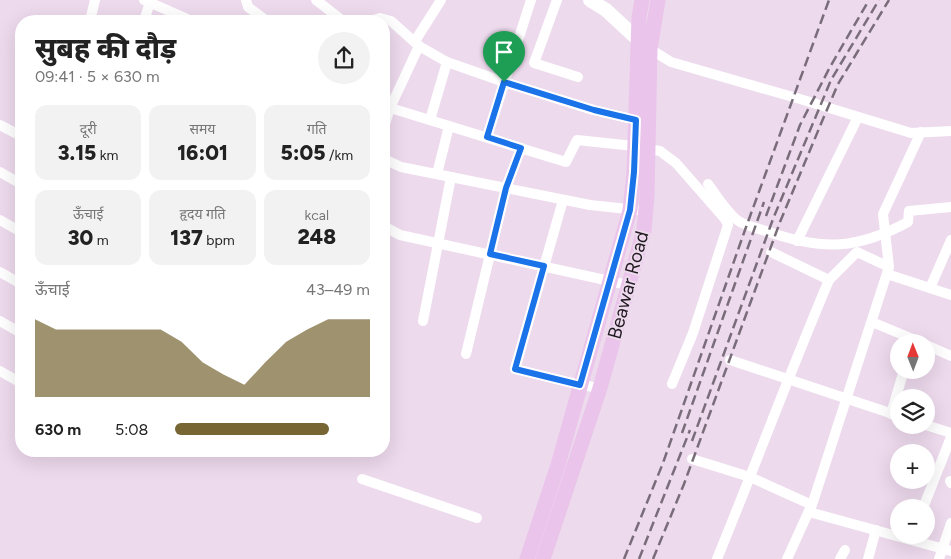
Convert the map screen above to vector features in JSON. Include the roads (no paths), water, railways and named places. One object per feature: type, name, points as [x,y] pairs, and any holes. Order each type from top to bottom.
[{"type":"main road","name":"Beawar Road","points":[[527,559],[558,465],[630,210],[633,182],[641,147],[644,45],[639,17],[642,0]]},
{"type":"main road","name":"Beawar Road","points":[[543,559],[600,388],[644,230],[646,211],[641,147],[636,120],[644,45],[658,0]]},
{"type":"street","points":[[91,15],[95,0]]},
{"type":"street","points":[[246,0],[248,7],[259,15]]},
{"type":"street","points":[[316,0],[335,15]]},
{"type":"street","points":[[390,101],[417,44],[441,0]]},
{"type":"street","points":[[487,137],[531,0]]},
{"type":"street","points":[[557,0],[534,63],[578,77]]},
{"type":"street","points":[[590,0],[606,10],[644,45],[671,62],[911,133],[951,132]]},
{"type":"street","points":[[145,15],[147,1],[163,4],[182,15]]},
{"type":"street","points":[[390,20],[417,44],[447,62],[594,110],[636,120]]},
{"type":"street","points":[[430,120],[447,62]]},
{"type":"street","points":[[390,108],[566,162],[576,140],[660,151],[676,163],[728,224],[693,333],[672,384]]},
{"type":"street","points":[[797,240],[858,117]]},
{"type":"street","points":[[0,125],[15,133]]},
{"type":"street","points":[[437,174],[448,126]]},
{"type":"street","points":[[787,559],[810,508],[888,271],[883,214],[921,132]]},
{"type":"street","points":[[466,354],[506,188],[521,148]]},
{"type":"street","points":[[390,162],[401,167],[590,206],[646,211]]},
{"type":"street","points":[[0,172],[15,181]]},
{"type":"street","points":[[423,321],[451,177]]},
{"type":"street","points":[[708,184],[739,221],[797,240],[823,245],[850,245],[885,234],[908,222],[909,211],[951,206]]},
{"type":"street","points":[[563,200],[515,369],[600,388]]},
{"type":"street","points":[[0,220],[15,229]]},
{"type":"street","points":[[390,230],[400,235],[628,285]]},
{"type":"street","points":[[930,288],[951,240]]},
{"type":"street","points":[[771,252],[829,280]]},
{"type":"street","points":[[716,559],[829,280],[857,252],[888,271],[951,295]]},
{"type":"street","points":[[0,272],[15,281]]},
{"type":"street","points":[[872,322],[901,334]]},
{"type":"street","points":[[1,325],[15,331]]},
{"type":"street","points":[[935,349],[951,356]]},
{"type":"street","points":[[730,360],[890,413]]},
{"type":"street","points":[[0,371],[15,380]]},
{"type":"street","points":[[927,499],[951,438],[935,430]]},
{"type":"street","points":[[692,459],[750,477],[810,508],[890,533]]},
{"type":"street","points":[[362,479],[477,518]]},
{"type":"street","points":[[924,544],[944,553],[951,523]]},
{"type":"street","points":[[868,559],[876,530]]},
{"type":"railway","points":[[624,559],[663,463],[829,0]]},
{"type":"railway","points":[[766,216],[800,125],[830,67],[869,0]]},
{"type":"railway","points":[[692,441],[773,219],[831,80],[879,0]]},
{"type":"railway","points":[[653,559],[684,484],[780,222],[823,119],[838,84],[889,0]]},
{"type":"railway","points":[[682,433],[764,202]]},
{"type":"railway","points":[[639,559],[690,430]]}]
